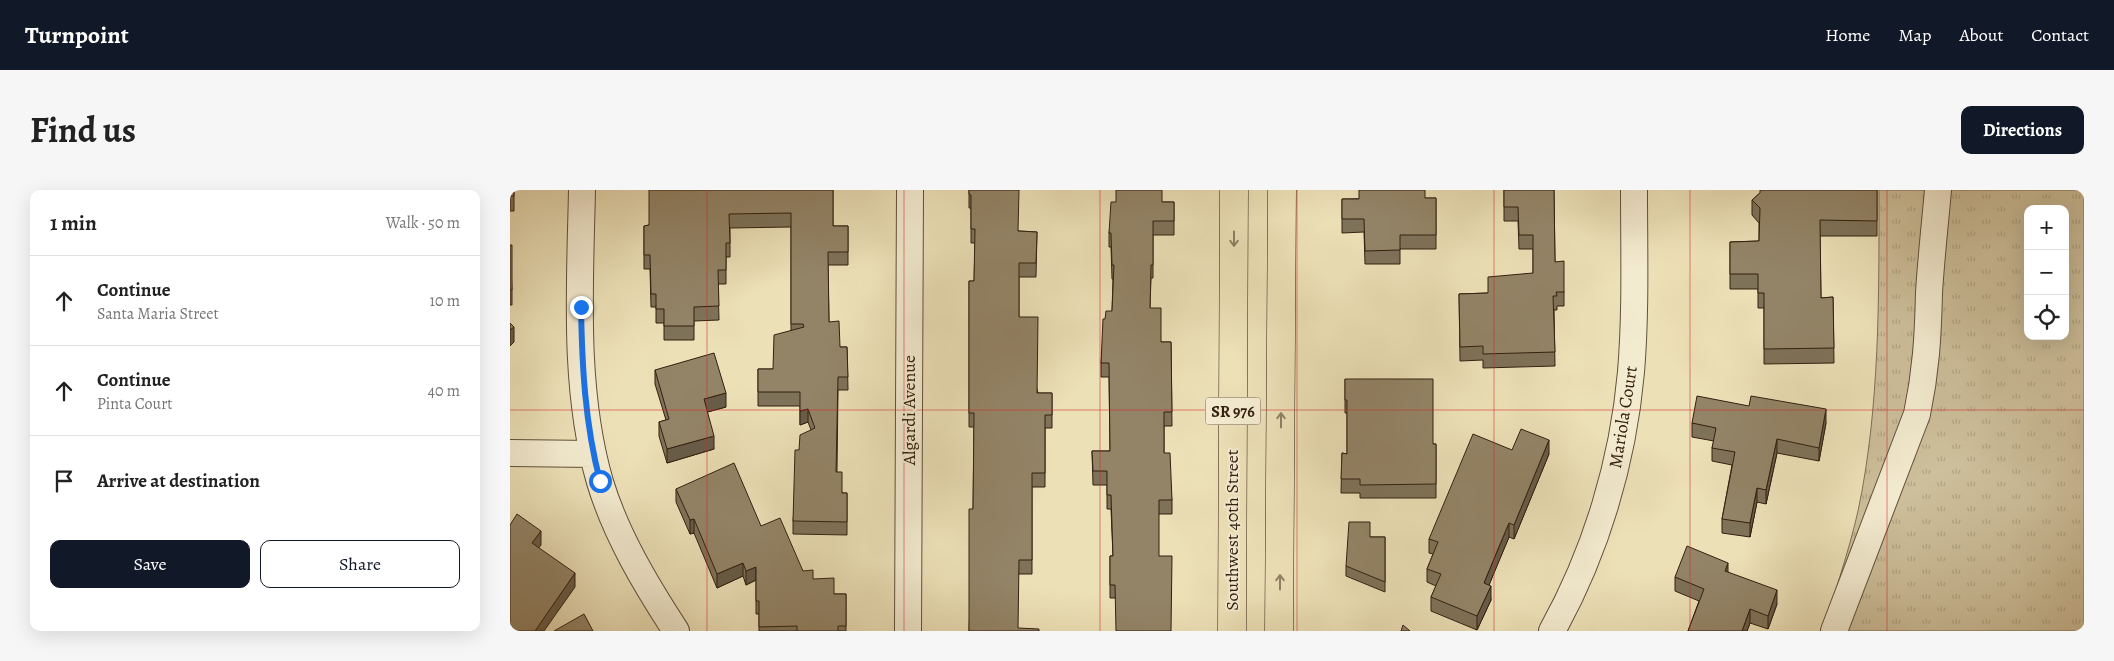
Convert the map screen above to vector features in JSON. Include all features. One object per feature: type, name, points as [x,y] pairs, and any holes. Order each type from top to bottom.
[{"type":"main road","name":"Southwest 40th Street","points":[[1232,631],[1234,190]]},
{"type":"main road","name":"SR 976","points":[[1280,631],[1282,190]]},
{"type":"street","points":[[582,190],[582,357],[593,454],[608,505],[625,543],[676,631]]},
{"type":"street","name":"Algardi Avenue","points":[[908,631],[910,190]]},
{"type":"street","name":"Mariola Court","points":[[1552,631],[1572,591],[1595,535],[1610,488],[1624,430],[1633,340],[1634,190]]},
{"type":"street","points":[[1834,631],[1917,414],[1925,378],[1929,337],[1929,293],[1938,190]]},
{"type":"street","points":[[510,453],[593,454]]},
{"type":"green space","points":[[1879,190],[2084,190],[2084,631],[1823,631],[1858,511],[1865,472],[1871,432],[1878,311]]},
{"type":"building","points":[[510,190],[514,190],[514,196],[510,196]]},
{"type":"building","points":[[649,190],[833,190],[833,226],[848,226],[848,252],[828,252],[829,322],[839,321],[840,347],[847,347],[848,377],[838,377],[836,472],[842,472],[842,493],[847,493],[847,522],[793,521],[795,450],[799,450],[800,435],[815,428],[808,409],[800,411],[800,392],[758,392],[758,369],[773,369],[774,335],[804,327],[803,324],[791,324],[791,213],[729,214],[730,243],[726,243],[726,270],[718,270],[719,306],[694,307],[694,326],[664,326],[664,309],[656,309],[656,294],[651,294],[650,255],[644,255],[644,226],[649,225]]},
{"type":"building","points":[[969,190],[1019,190],[1018,231],[1037,232],[1036,263],[1019,263],[1019,317],[1038,317],[1037,393],[1052,393],[1052,415],[1045,415],[1045,473],[1032,473],[1032,560],[1019,560],[1018,628],[1039,629],[1039,631],[969,631],[969,509],[973,509],[974,413],[969,413],[969,281],[974,281],[975,229],[971,229],[971,195]]},
{"type":"building","points":[[1116,190],[1162,190],[1162,202],[1174,202],[1174,221],[1153,221],[1153,265],[1151,265],[1150,308],[1161,308],[1161,342],[1171,342],[1172,412],[1164,412],[1164,453],[1170,453],[1172,500],[1159,500],[1159,556],[1172,556],[1171,631],[1116,631],[1115,585],[1110,585],[1110,556],[1113,556],[1111,495],[1107,495],[1107,471],[1093,471],[1092,451],[1110,451],[1109,363],[1101,363],[1103,319],[1105,319],[1106,311],[1112,311],[1114,265],[1112,265],[1111,233],[1109,233],[1111,202],[1116,202]]},
{"type":"building","points":[[1359,190],[1425,190],[1425,198],[1436,198],[1436,235],[1400,235],[1400,250],[1365,251],[1364,219],[1342,219],[1342,199],[1359,199]]},
{"type":"building","points":[[1504,190],[1554,190],[1555,262],[1564,261],[1564,292],[1556,292],[1557,296],[1553,296],[1555,352],[1483,354],[1483,346],[1460,347],[1459,294],[1488,293],[1488,277],[1533,273],[1533,235],[1519,235],[1518,207],[1504,207]]},
{"type":"building","points":[[1760,190],[1877,190],[1877,221],[1820,220],[1821,298],[1833,297],[1834,348],[1764,349],[1764,293],[1758,293],[1758,274],[1730,274],[1730,242],[1759,241],[1760,208],[1752,200],[1760,193]]},
{"type":"building","points":[[510,245],[512,245],[512,290],[510,290]]},
{"type":"building","points":[[714,353],[726,393],[704,399],[714,436],[667,449],[659,422],[669,419],[655,370]]},
{"type":"building","points":[[1345,379],[1433,379],[1433,444],[1436,444],[1436,484],[1360,485],[1360,479],[1341,479],[1342,453],[1347,454]]},
{"type":"building","points":[[1697,396],[1749,406],[1751,396],[1826,409],[1819,448],[1777,439],[1766,490],[1757,488],[1750,523],[1722,519],[1735,452],[1712,448],[1716,428],[1692,423]]},
{"type":"building","points":[[1521,429],[1549,440],[1514,525],[1509,523],[1484,583],[1491,586],[1477,616],[1431,597],[1441,574],[1427,569],[1438,542],[1429,539],[1473,434],[1512,450]]},
{"type":"building","points":[[734,463],[761,526],[780,518],[803,571],[813,570],[813,579],[834,578],[834,594],[846,594],[846,626],[838,626],[838,631],[797,631],[797,626],[759,627],[759,601],[756,601],[756,567],[746,571],[743,563],[717,574],[694,519],[690,520],[676,489]]},
{"type":"building","points":[[517,514],[541,531],[532,543],[575,573],[535,631],[510,631],[510,525]]},
{"type":"building","points":[[1349,522],[1370,522],[1370,537],[1385,537],[1385,582],[1346,566]]},
{"type":"building","points":[[1687,546],[1728,563],[1725,571],[1777,590],[1768,616],[1750,609],[1742,631],[1688,631],[1704,589],[1675,577]]},
{"type":"building","points":[[584,614],[593,631],[554,631]]},
{"type":"building","points":[[1403,625],[1410,631],[1401,631]]},
{"type":"route","points":[[581,307],[584,390],[593,454],[600,481]]}]
